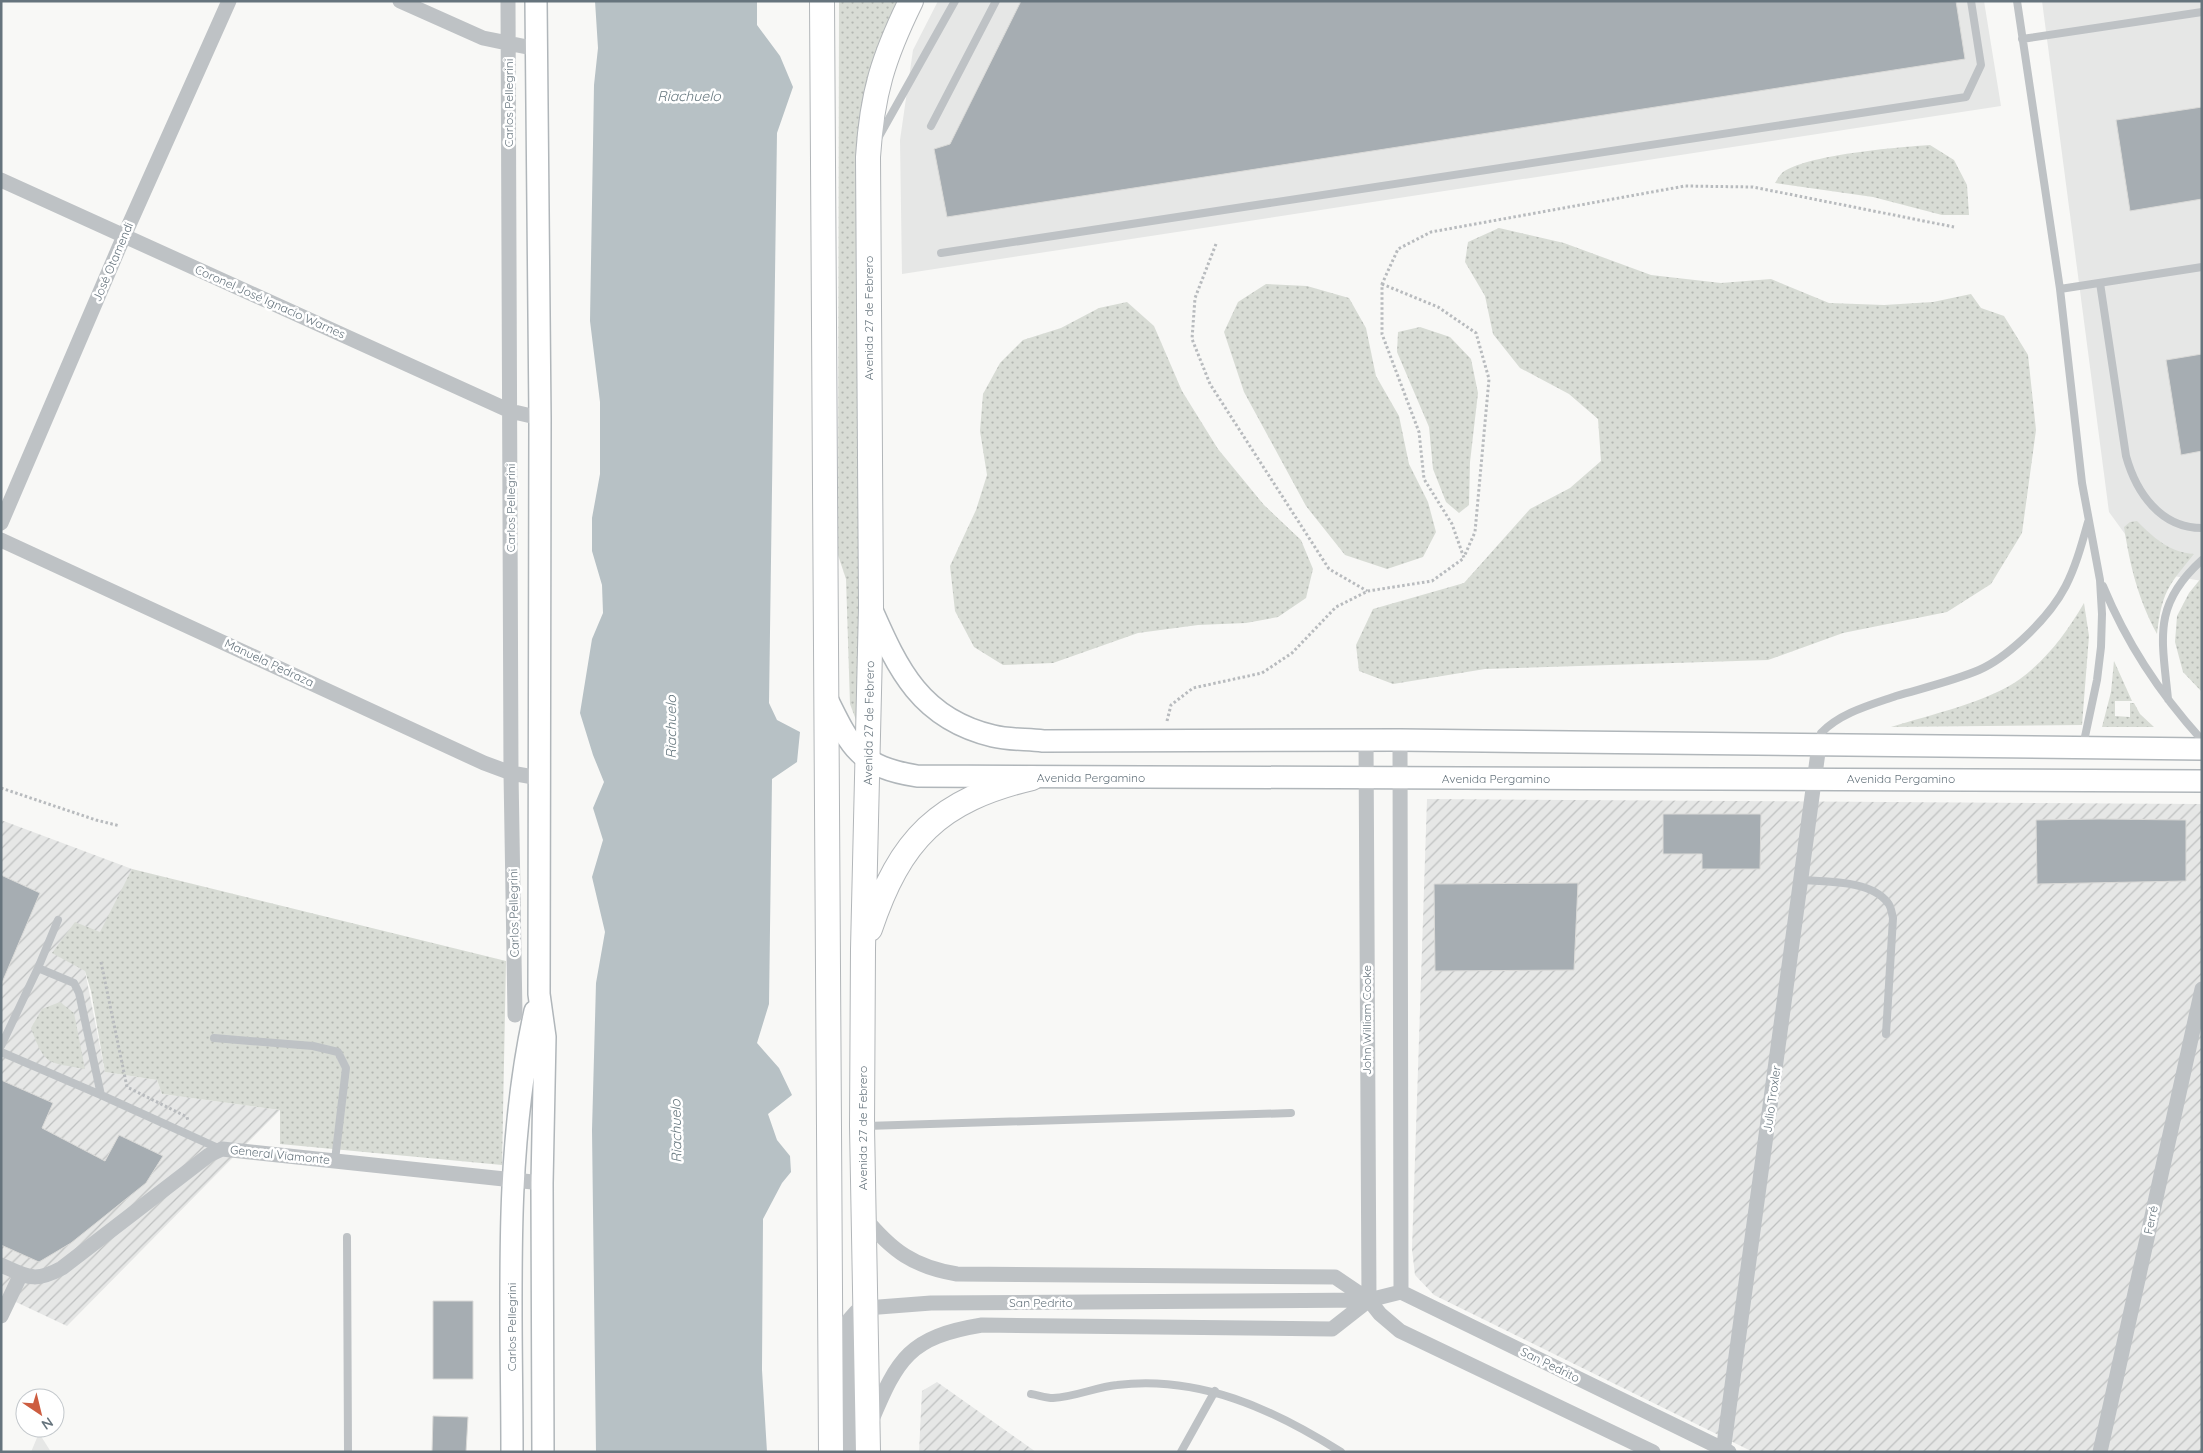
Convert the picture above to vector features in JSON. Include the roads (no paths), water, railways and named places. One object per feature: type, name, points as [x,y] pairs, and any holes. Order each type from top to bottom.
[{"type":"main road","name":"Carlos Pellegrini","points":[[536,1],[540,418],[540,994],[544,1037],[542,1452]]},
{"type":"main road","points":[[822,1],[831,1452]]},
{"type":"main road","name":"Avenida 27 de Febrero","points":[[868,1440],[862,1126],[863,949],[871,607],[868,157],[874,96],[892,38],[911,1]]},
{"type":"main road","points":[[871,607],[892,656],[922,698],[940,713],[966,726],[994,736],[1043,741],[1400,740],[2202,749]]},
{"type":"main road","name":"Avenida Pergamino","points":[[827,699],[854,748],[868,761],[895,773],[918,776],[1032,778],[2202,781]]},
{"type":"main road","points":[[863,949],[888,880],[908,848],[933,822],[963,801],[996,786],[1032,778]]},
{"type":"main road","name":"Carlos Pellegrini","points":[[512,1452],[512,1182],[523,1081],[530,1035],[540,994]]},
{"type":"street","name":"José Otamendi","points":[[1,523],[124,236],[229,1]]},
{"type":"street","points":[[400,1],[483,38],[537,49]]},
{"type":"street","name":"Carlos Pellegrini","points":[[508,1],[511,773],[515,1015]]},
{"type":"street","name":"Coronel José Ignacio Warnes","points":[[1,180],[510,410],[540,418]]},
{"type":"street","name":"Manuela Pedraza","points":[[1,540],[484,763],[511,773],[540,778]]},
{"type":"street","name":"John William Cooke","points":[[1366,740],[1369,1300]]},
{"type":"street","points":[[1400,740],[1401,1292]]},
{"type":"street","name":"Julio Troxler","points":[[1725,1451],[1816,779],[1819,745]]},
{"type":"street","name":"Ferré","points":[[2100,1452],[2202,989]]},
{"type":"street","name":"General Viamonte","points":[[1,1265],[30,1278],[41,1278],[62,1268],[209,1155],[222,1150],[335,1160],[512,1182],[542,1183]]},
{"type":"street","points":[[864,1217],[890,1246],[911,1261],[935,1270],[957,1274],[1335,1277],[1369,1300],[1380,1314],[1400,1331],[1652,1452]]},
{"type":"street","points":[[1,1316],[21,1274]]},
{"type":"street","name":"San Pedrito","points":[[866,1308],[931,1303],[1369,1300],[1401,1292],[1725,1451]]},
{"type":"street","name":"San Pedrito","points":[[868,1440],[896,1368],[910,1351],[932,1338],[956,1329],[982,1325],[1332,1328],[1369,1300]]},
{"type":"street","points":[[849,1452],[849,1320],[856,1312],[866,1308]]},
{"type":"lane","points":[[868,157],[955,1]]},
{"type":"lane","points":[[931,126],[996,1]]},
{"type":"lane","points":[[941,252],[1966,97],[1981,65],[1971,1]]},
{"type":"lane","points":[[2017,1],[2060,289],[2088,520],[2100,580],[2101,647],[2097,680],[2083,748]]},
{"type":"lane","points":[[2022,40],[2202,12]]},
{"type":"lane","points":[[2060,289],[2202,267]]},
{"type":"lane","points":[[2100,283],[2126,456],[2131,474],[2146,499],[2161,515],[2179,525],[2202,528]]},
{"type":"lane","points":[[1819,745],[1821,733],[1838,719],[1876,703],[1980,669],[2008,652],[2041,622],[2067,587],[2075,567],[2088,520]]},
{"type":"lane","points":[[2168,702],[2164,646],[2167,606],[2178,584],[2202,560]]},
{"type":"lane","points":[[2100,580],[2130,643],[2168,702],[2202,740]]},
{"type":"lane","points":[[1802,880],[1852,883],[1871,890],[1889,903],[1893,918],[1886,1034]]},
{"type":"lane","points":[[1,1046],[38,968],[58,920]]},
{"type":"lane","points":[[38,968],[74,983],[79,993],[101,1095]]},
{"type":"lane","points":[[214,1038],[313,1046],[338,1052],[346,1068],[335,1160]]},
{"type":"lane","points":[[1,1052],[222,1150]]},
{"type":"lane","points":[[862,1126],[1291,1113]]},
{"type":"lane","points":[[347,1237],[348,1452]]},
{"type":"lane","points":[[1031,1394],[1053,1398],[1117,1385],[1178,1384],[1216,1391],[1251,1403],[1341,1452]]},
{"type":"lane","points":[[1181,1452],[1216,1391]]},
{"type":"water","name":"Riachuelo","points":[[595,1],[757,1],[757,25],[780,56],[793,87],[777,133],[769,703],[777,720],[800,732],[797,762],[772,779],[769,1004],[757,1043],[779,1068],[792,1095],[768,1114],[777,1140],[790,1156],[791,1172],[782,1183],[763,1219],[762,1370],[767,1452],[596,1452],[592,1130],[596,983],[605,932],[592,877],[603,840],[593,808],[604,782],[593,755],[580,713],[592,639],[603,613],[602,585],[592,551],[592,518],[600,474],[600,402],[590,321],[594,85],[598,48]]}]
